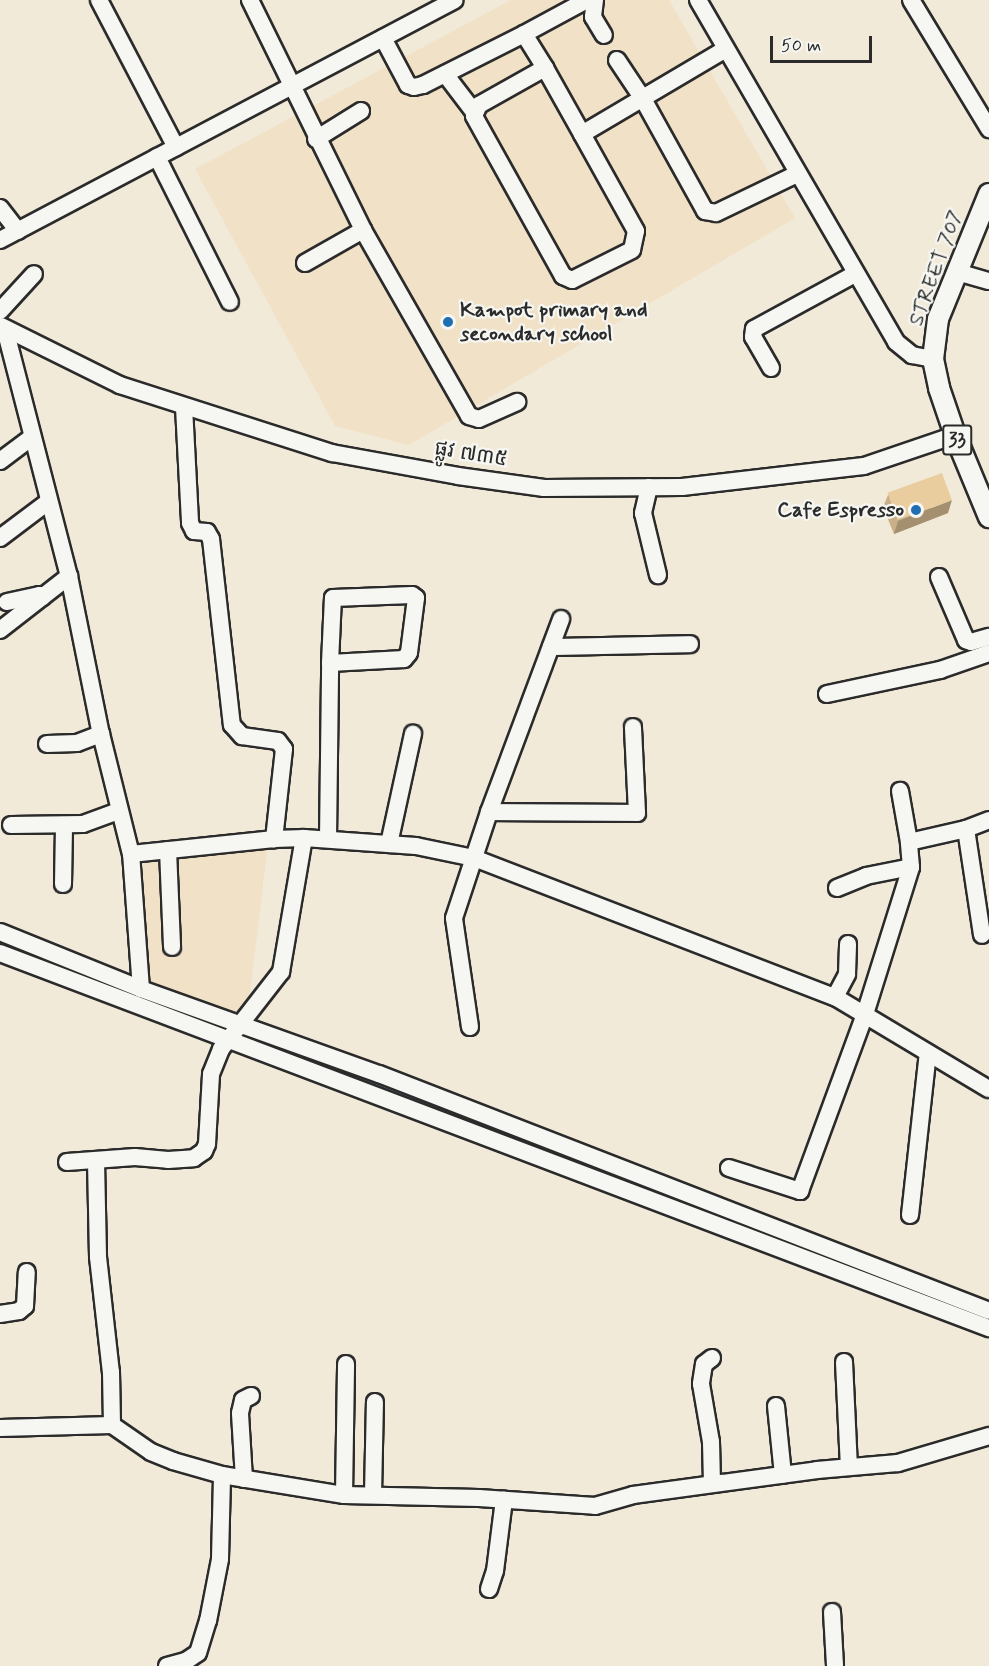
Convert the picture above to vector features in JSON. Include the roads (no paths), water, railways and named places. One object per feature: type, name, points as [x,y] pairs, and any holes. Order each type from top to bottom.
[{"type":"main road","name":"STREET 707","points":[[933,359],[938,320],[989,194]]},
{"type":"main road","name":"33","points":[[933,359],[939,388],[955,435],[989,517]]},
{"type":"street","points":[[99,0],[176,147]]},
{"type":"street","points":[[250,0],[316,139],[363,230],[471,418],[479,420],[517,402]]},
{"type":"street","points":[[0,240],[455,0]]},
{"type":"street","points":[[382,38],[408,85],[414,87],[445,74],[587,0]]},
{"type":"street","points":[[595,0],[593,17],[604,35]]},
{"type":"street","points":[[698,0],[896,342],[912,355],[933,359]]},
{"type":"street","points":[[911,0],[989,129]]},
{"type":"street","points":[[445,74],[474,112],[475,120],[568,280],[576,280],[632,250],[636,237],[633,222],[524,34]]},
{"type":"street","points":[[582,134],[726,49]]},
{"type":"street","points":[[617,60],[643,99],[705,211],[711,214],[797,174]]},
{"type":"street","points":[[474,112],[479,105],[544,68]]},
{"type":"street","points":[[316,139],[361,111]]},
{"type":"street","points":[[157,158],[230,302]]},
{"type":"street","points":[[0,208],[18,231]]},
{"type":"street","points":[[305,263],[363,230]]},
{"type":"street","points":[[957,272],[989,280]]},
{"type":"street","points":[[0,311],[34,274]]},
{"type":"street","points":[[771,368],[753,337],[754,329],[855,274]]},
{"type":"street","points":[[3,328],[6,364],[32,438],[69,576],[118,811],[131,854],[141,989]]},
{"type":"street","name":"ផ្លូវ ៧៣៥","points":[[3,328],[120,385],[332,453],[458,476],[544,488],[682,487],[864,466],[955,435]]},
{"type":"street","points":[[184,407],[190,523],[194,531],[207,532],[211,539],[232,725],[242,736],[278,741],[284,749],[274,839]]},
{"type":"street","points":[[0,461],[32,438]]},
{"type":"street","points":[[649,487],[643,513],[658,575]]},
{"type":"street","points":[[0,538],[48,502]]},
{"type":"street","points":[[0,630],[69,576]]},
{"type":"street","points":[[939,577],[966,640],[971,642],[989,637]]},
{"type":"street","points":[[7,602],[39,595],[42,597]]},
{"type":"street","points":[[328,839],[330,663],[333,598],[412,595],[416,598],[409,653],[404,659],[330,663]]},
{"type":"street","points":[[470,1028],[454,918],[489,812],[561,619]]},
{"type":"street","points":[[551,647],[690,644]]},
{"type":"street","points":[[827,694],[940,670],[989,653]]},
{"type":"street","points":[[489,812],[637,813],[633,727]]},
{"type":"street","points":[[48,744],[77,743],[101,734]]},
{"type":"street","points":[[389,844],[413,734]]},
{"type":"street","points":[[729,1168],[800,1191],[865,1014],[910,867],[909,842],[900,791]]},
{"type":"street","points":[[11,825],[83,824],[118,811]]},
{"type":"street","points":[[909,842],[966,829],[989,820]]},
{"type":"street","points":[[63,884],[64,825]]},
{"type":"street","points":[[966,829],[982,935]]},
{"type":"street","points":[[67,1162],[135,1157],[168,1160],[200,1155],[207,1144],[211,1074],[226,1040],[281,972],[304,838]]},
{"type":"street","points":[[131,854],[304,838],[416,846],[474,858],[835,997],[989,1089]]},
{"type":"street","points":[[168,850],[172,946]]},
{"type":"street","points":[[837,888],[866,876],[910,867]]},
{"type":"street","points":[[0,932],[141,989],[379,1074],[989,1311]]},
{"type":"street","points":[[835,997],[847,974],[849,944]]},
{"type":"street","points":[[0,953],[989,1328]]},
{"type":"street","points":[[910,1215],[928,1053]]},
{"type":"street","points":[[96,1161],[98,1257],[111,1372],[112,1425]]},
{"type":"street","points":[[0,1314],[19,1311],[25,1306],[27,1272]]},
{"type":"street","points":[[712,1358],[704,1364],[701,1384],[711,1442],[712,1484]]},
{"type":"street","points":[[844,1362],[849,1467]]},
{"type":"street","points":[[344,1495],[346,1364]]},
{"type":"street","points":[[244,1479],[240,1413],[243,1400],[251,1396]]},
{"type":"street","points":[[373,1495],[375,1402]]},
{"type":"street","points":[[776,1406],[783,1475]]},
{"type":"street","points":[[0,1428],[112,1425],[151,1452],[172,1461],[222,1475],[344,1495],[504,1500],[595,1506],[633,1495],[920,1458],[989,1436]]},
{"type":"street","points":[[167,1666],[186,1661],[198,1653],[208,1621],[220,1559],[222,1475]]},
{"type":"street","points":[[489,1589],[495,1571],[504,1500]]},
{"type":"street","points":[[832,1612],[835,1666]]},
{"type":"waterway","points":[[238,1033],[756,1229]]},
{"type":"place","name":"Kampot primary and secondary school","points":[[448,322]]},
{"type":"place","name":"Cafe Espresso","points":[[916,510]]}]
